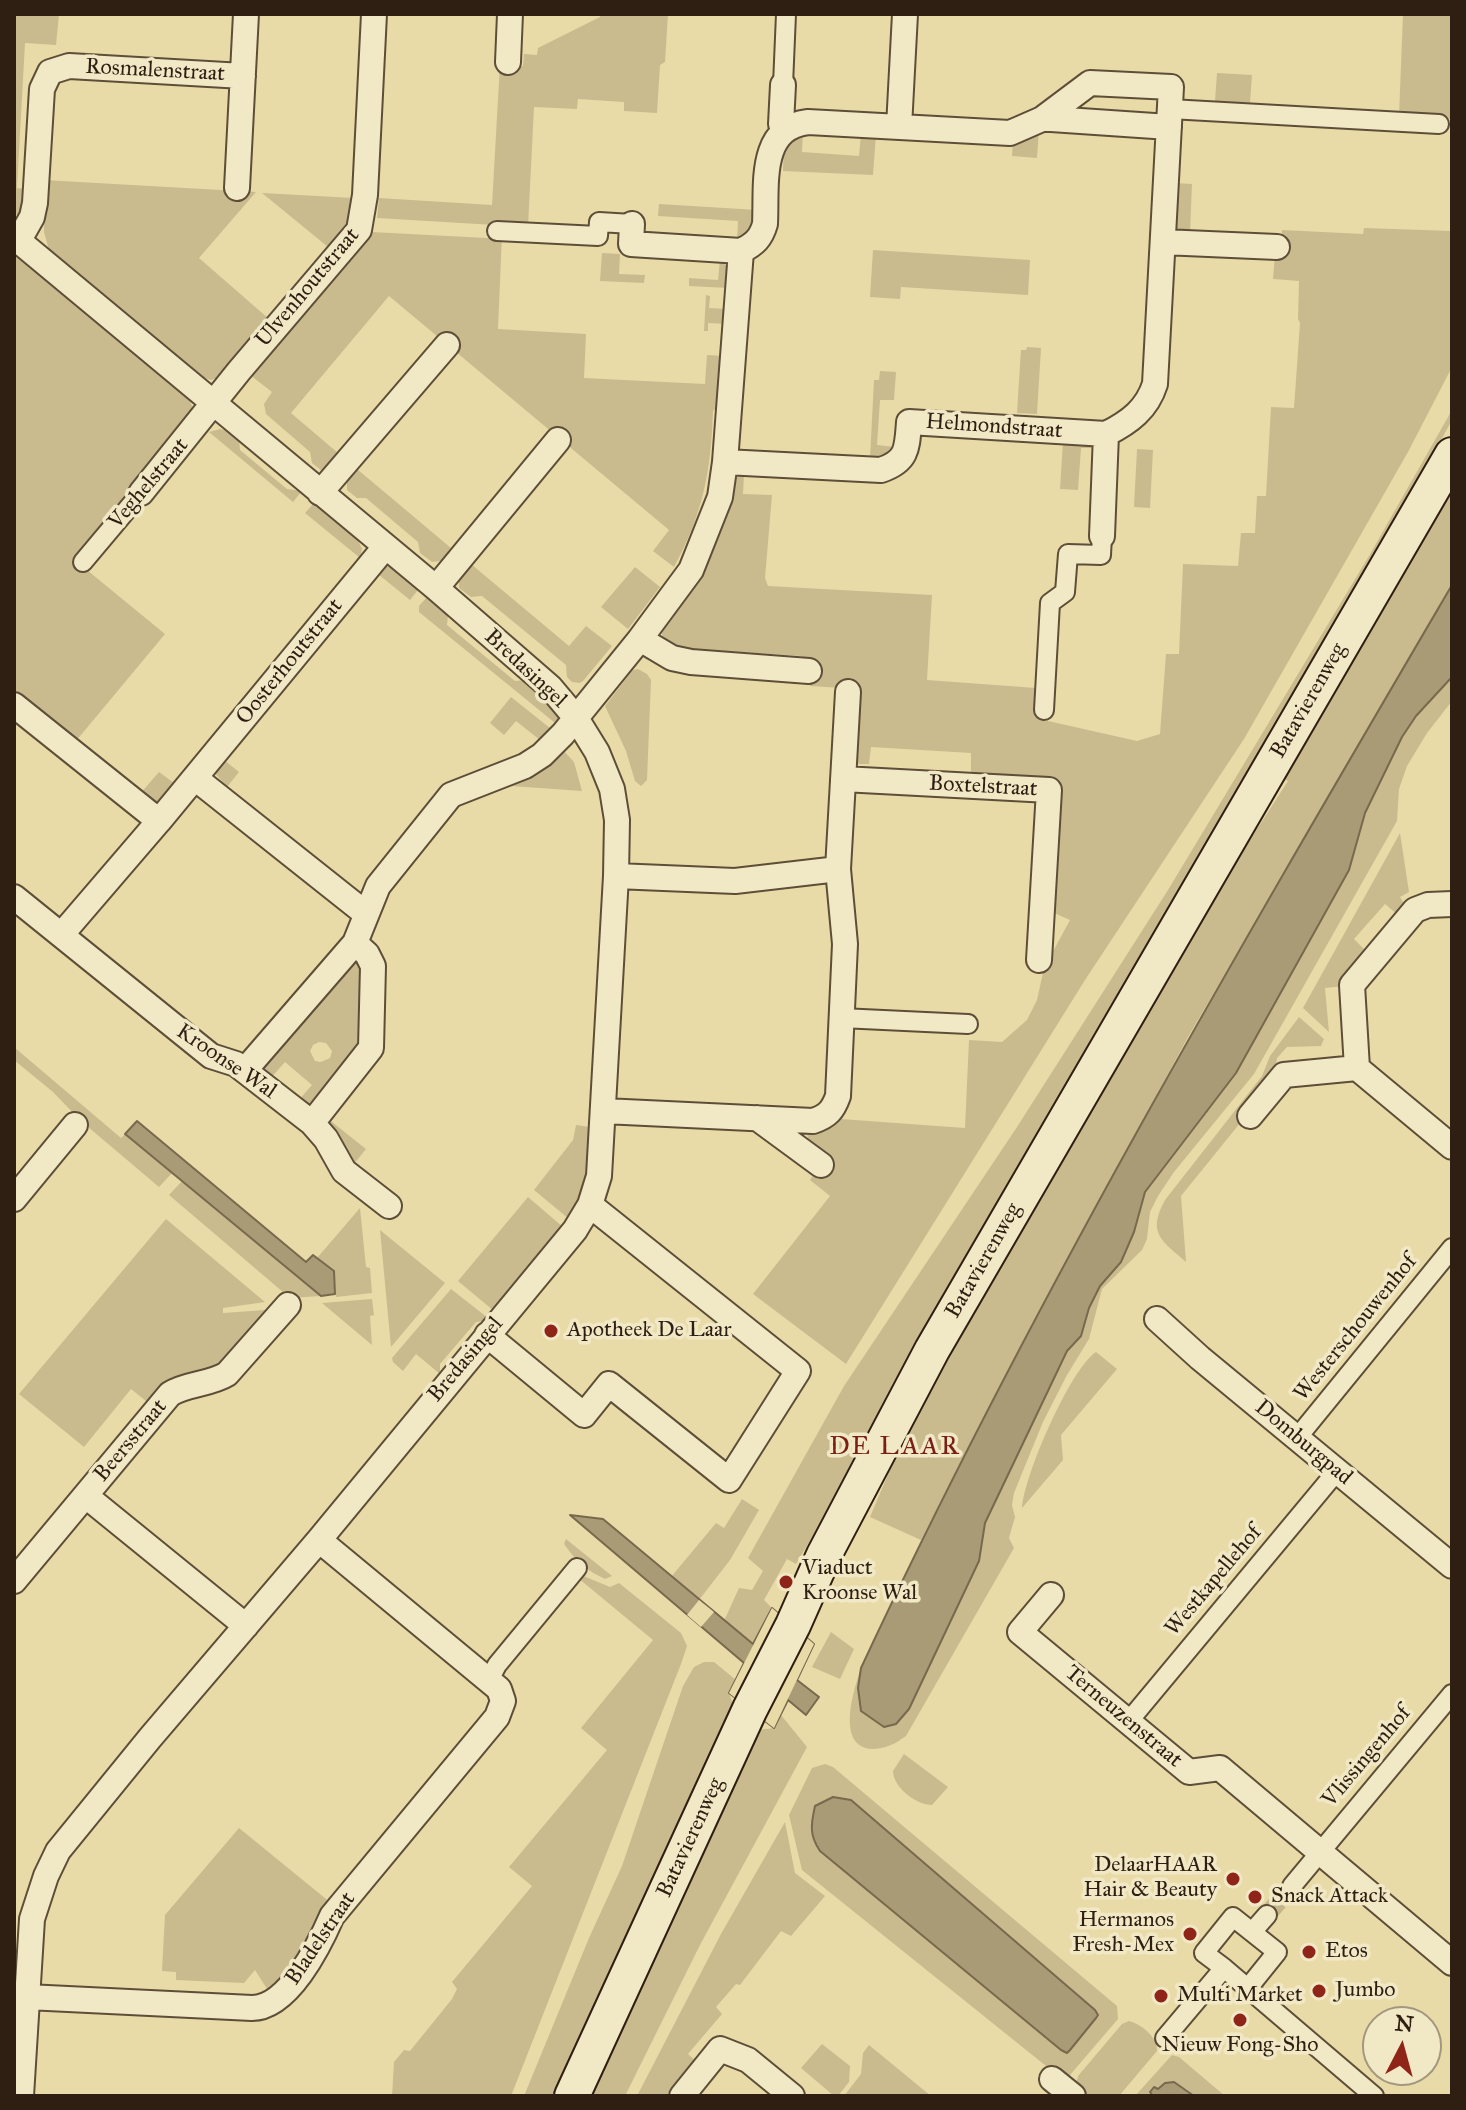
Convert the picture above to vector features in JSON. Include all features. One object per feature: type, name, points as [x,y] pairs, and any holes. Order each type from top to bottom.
[{"type":"main road","name":"Batavierenweg","points":[[572,2096],[824,1555],[932,1350],[1452,455]]},
{"type":"street","name":"Rosmalenstraat","points":[[237,188],[246,14]]},
{"type":"street","name":"Ulvenhoutstraat","points":[[213,405],[327,270],[362,223],[374,14]]},
{"type":"street","points":[[508,62],[510,14]]},
{"type":"street","points":[[784,129],[781,124],[786,14]]},
{"type":"street","points":[[899,127],[905,14]]},
{"type":"street","name":"Rosmalenstraat","points":[[17,238],[34,210],[42,89],[50,72],[69,66],[243,76]]},
{"type":"street","points":[[497,231],[598,236],[599,222],[632,224],[631,244],[741,251],[752,246],[762,235],[769,158],[776,138],[795,123],[1010,133],[1042,119],[1090,83],[1171,87],[1155,384],[1144,407],[1122,426],[1106,434],[1101,555],[1068,554],[1065,592],[1050,603],[1044,710]]},
{"type":"street","points":[[1042,119],[1170,118],[1439,124]]},
{"type":"street","name":"Bredasingel","points":[[17,238],[550,687],[576,718],[597,752],[612,789],[617,820],[604,1111],[599,1176],[590,1205],[575,1230],[58,1851],[32,1919],[19,2095]]},
{"type":"street","points":[[1163,242],[1277,247]]},
{"type":"street","points":[[245,1070],[355,943],[378,886],[451,795],[525,766],[542,755],[640,639],[691,570],[720,497],[741,251]]},
{"type":"street","points":[[320,493],[447,345]]},
{"type":"street","name":"Veghelstraat","points":[[83,562],[213,405]]},
{"type":"street","name":"Helmondstraat","points":[[725,462],[881,470],[894,466],[903,457],[909,422],[1106,434]]},
{"type":"street","points":[[436,588],[558,440]]},
{"type":"street","name":"Oosterhoutstraat","points":[[62,934],[385,547]]},
{"type":"street","points":[[640,639],[672,658],[691,662],[809,671]]},
{"type":"street","points":[[604,1111],[813,1121],[833,1109],[838,1096],[845,944],[838,869],[848,692]]},
{"type":"street","points":[[14,705],[159,821]]},
{"type":"street","points":[[195,778],[365,913]]},
{"type":"street","name":"Boxtelstraat","points":[[843,779],[1049,790],[1039,960]]},
{"type":"street","points":[[616,876],[735,881],[838,869]]},
{"type":"street","name":"Kroonse Wal","points":[[14,897],[211,1056],[236,1064],[312,1123],[326,1139],[344,1171],[389,1206]]},
{"type":"street","points":[[1357,1068],[1352,985],[1415,910],[1428,905],[1452,904]]},
{"type":"street","points":[[312,1123],[371,1048],[373,966],[367,954],[355,943]]},
{"type":"street","points":[[841,1018],[968,1024]]},
{"type":"street","points":[[1250,1116],[1284,1075],[1357,1068],[1452,1147]]},
{"type":"street","points":[[757,1118],[821,1165]]},
{"type":"street","points":[[14,1199],[75,1125]]},
{"type":"street","points":[[487,1335],[584,1415],[609,1384],[729,1480],[798,1371],[590,1205]]},
{"type":"street","name":"Westerschouwenhof","points":[[1297,1438],[1452,1248]]},
{"type":"street","name":"Beersstraat","points":[[14,1581],[170,1394],[182,1387],[218,1380],[227,1374],[288,1305]]},
{"type":"street","name":"Domburgpad","points":[[1157,1319],[1452,1566]]},
{"type":"street","name":"Westkapellehof","points":[[1128,1722],[1337,1471]]},
{"type":"street","name":"Beersstraat","points":[[86,1496],[246,1626]]},
{"type":"street","points":[[319,1540],[489,1680],[497,1665],[577,1568]]},
{"type":"street","name":"Terneuzenstraat","points":[[1051,1595],[1020,1632],[1189,1772],[1220,1768],[1452,1963]]},
{"type":"street","name":"Bladelstraat","points":[[27,1997],[252,2008],[274,2004],[318,1948],[332,1916],[497,1717],[503,1701],[499,1689],[489,1680]]},
{"type":"street","name":"Vlissingenhof","points":[[1292,1886],[1452,1694]]},
{"type":"street","points":[[1252,1932],[1267,1915]]},
{"type":"street","points":[[1248,1988],[1277,1952],[1233,1917],[1204,1953],[1374,2096]]},
{"type":"street","points":[[1165,2038],[1224,1968]]},
{"type":"street","points":[[682,2096],[720,2049],[748,2060],[792,2096]]},
{"type":"street","points":[[1052,2079],[1073,2096]]},
{"type":"shaded area","points":[[14,14],[59,14],[56,45],[25,43],[17,188],[25,189],[22,210],[14,217]]},
{"type":"shaded area","points":[[600,14],[668,14],[657,113],[624,111],[624,102],[578,99],[577,109],[534,107],[528,227],[377,218],[379,198],[492,205],[500,64],[523,66],[524,54],[537,55],[538,48],[600,17]]},
{"type":"shaded area","points":[[1403,14],[1452,14],[1452,119],[1399,116]]},
{"type":"shaded area","points":[[1217,73],[1252,75],[1250,103],[1215,101]]},
{"type":"shaded area","points":[[1039,129],[1037,158],[1012,156],[1013,142]]},
{"type":"shaded area","points":[[803,130],[802,152],[859,156],[861,134],[876,135],[873,175],[783,171],[784,142]]},
{"type":"shaded area","points":[[44,180],[256,192],[199,258],[269,319],[219,377],[211,380],[196,375],[49,250],[44,232]]},
{"type":"shaded area","points":[[1175,183],[1192,184],[1190,234],[1174,230]]},
{"type":"shaded area","points":[[262,193],[354,198],[351,218],[328,247]]},
{"type":"shaded area","points":[[659,204],[757,210],[754,232],[737,241],[738,221],[658,216]]},
{"type":"shaded area","points":[[1364,228],[1452,231],[1452,367],[1408,452],[1244,739],[1085,980],[846,1364],[753,1294],[830,1196],[810,1180],[829,1154],[807,1134],[824,1130],[841,1119],[965,1128],[969,1040],[1002,1042],[1027,1020],[1037,1000],[1044,968],[1070,920],[1045,909],[1054,786],[980,782],[971,772],[971,753],[871,747],[869,764],[859,764],[855,760],[858,689],[810,686],[811,669],[801,668],[802,656],[677,648],[665,643],[661,631],[735,478],[744,475],[743,494],[772,495],[765,578],[768,586],[932,595],[927,680],[1050,689],[1048,721],[1137,741],[1160,734],[1166,654],[1179,654],[1183,564],[1238,566],[1241,533],[1255,533],[1257,496],[1266,496],[1271,407],[1294,408],[1300,323],[1299,281],[1273,279],[1275,254],[1281,253],[1282,230],[1363,234]]},
{"type":"shaded area","points":[[371,232],[487,238],[502,234],[498,329],[586,334],[584,378],[705,384],[707,355],[725,356],[722,403],[713,411],[704,492],[692,529],[674,567],[653,551],[669,530],[389,296],[291,413],[338,453],[322,471],[312,463],[310,452],[266,414],[264,404],[272,392],[250,375]]},
{"type":"shaded area","points":[[14,250],[188,395],[193,409],[192,417],[76,561],[165,634],[76,741],[14,691]]},
{"type":"shaded area","points":[[873,250],[1030,260],[1028,295],[901,287],[900,299],[870,297]]},
{"type":"shaded area","points":[[602,253],[620,254],[619,274],[645,275],[644,283],[600,281]]},
{"type":"shaded area","points":[[720,260],[729,268],[728,288],[689,286],[689,278],[718,280]]},
{"type":"shaded area","points":[[706,295],[710,296],[709,308],[727,309],[727,324],[708,323],[708,331],[704,331]]},
{"type":"shaded area","points":[[1041,348],[1037,414],[1017,413],[1021,350]]},
{"type":"shaded area","points":[[880,371],[896,372],[894,400],[880,400],[877,445],[895,447],[885,458],[870,458],[874,380],[879,380]]},
{"type":"shaded area","points":[[1452,410],[1452,420],[1379,554],[1093,1035],[887,1412],[796,1564],[787,1559],[764,1600],[772,1608],[754,1644],[724,1621],[739,1588],[752,1590],[763,1571],[748,1558],[844,1386],[1017,1127],[1168,890],[1369,556]]},
{"type":"shaded area","points":[[220,429],[231,432],[239,439],[240,450],[287,489],[302,491],[293,502],[209,432]]},
{"type":"shaded area","points":[[1063,441],[1091,443],[1091,448],[1081,448],[1078,490],[1060,489]]},
{"type":"shaded area","points":[[1137,449],[1153,450],[1150,508],[1134,507]]},
{"type":"shaded area","points":[[357,469],[451,548],[441,561],[432,562],[420,553],[418,542],[366,498],[357,498],[347,490],[347,481]]},
{"type":"shaded area","points":[[1452,490],[1452,585],[1188,1037],[1019,1349],[921,1540],[870,1517],[906,1432],[1136,1017],[1288,781],[1277,775],[1407,554]]},
{"type":"shaded area","points":[[314,503],[357,538],[362,549],[360,558],[305,513]]},
{"type":"shaded area","points":[[471,564],[569,646],[586,626],[612,646],[583,681],[572,682],[567,677],[566,665],[482,596],[471,597],[459,588],[459,580]]},
{"type":"shaded area","points":[[383,565],[392,568],[418,590],[410,600],[373,570]]},
{"type":"shaded area","points":[[635,567],[660,587],[628,629],[601,607]]},
{"type":"shaded area","points":[[1452,585],[1452,677],[1416,716],[1402,737],[1365,813],[1349,870],[1236,1073],[1145,1192],[1134,1232],[1121,1262],[1100,1286],[1089,1308],[1081,1336],[1067,1351],[985,1523],[979,1561],[909,1709],[896,1724],[884,1727],[861,1711],[858,1688],[861,1668],[928,1529],[998,1391],[1144,1120]]},
{"type":"shaded area","points":[[427,597],[448,614],[447,625],[515,681],[527,680],[542,693],[555,708],[558,720],[555,723],[419,612],[419,606]]},
{"type":"shaded area","points":[[638,669],[651,680],[647,780],[641,786],[635,781],[626,751],[605,706],[633,670]]},
{"type":"shaded area","points":[[1452,677],[1452,701],[1407,766],[1399,789],[1397,821],[1254,1074],[1158,1196],[1150,1212],[1147,1239],[1142,1250],[1102,1289],[1089,1339],[1043,1422],[1014,1493],[1012,1505],[1015,1517],[1009,1538],[1014,1548],[906,1736],[881,1748],[861,1746],[850,1728],[850,1716],[861,1668],[858,1688],[884,1727],[896,1724],[909,1709],[979,1561],[984,1523],[1067,1351],[1081,1336],[1089,1308],[1100,1286],[1121,1262],[1134,1232],[1145,1192],[1204,1115],[1349,870],[1365,813],[1402,737],[1416,716]]},
{"type":"shaded area","points":[[511,697],[550,728],[540,740],[516,721],[504,735],[490,723]]},
{"type":"shaded area","points":[[562,749],[574,762],[582,791],[511,786]]},
{"type":"shaded area","points":[[219,756],[239,772],[227,787],[215,773]]},
{"type":"shaded area","points":[[159,772],[178,786],[162,803],[151,803],[139,795]]},
{"type":"shaded area","points":[[1400,833],[1409,892],[1400,897],[1406,907],[1398,915],[1385,904],[1354,939],[1366,951],[1345,986],[1325,988],[1329,1032],[1303,1008]]},
{"type":"shaded area","points":[[355,959],[363,966],[363,1044],[314,1105],[309,1107],[297,1102],[312,1085],[285,1062],[270,1079],[264,1073],[264,1063]],"holes":[[[326,1043],[332,1051],[330,1058],[315,1061],[310,1051],[313,1045]]]},
{"type":"shaded area","points":[[1299,1017],[1324,1039],[1321,1046],[1287,1047],[1277,1058],[1275,1075],[1262,1096],[1181,1196],[1186,1262],[1159,1235],[1157,1221],[1165,1200],[1262,1076],[1270,1056]]},
{"type":"shaded area","points":[[14,1047],[121,1138],[125,1134],[172,1173],[159,1187],[14,1060]]},
{"type":"shaded area","points":[[326,1120],[366,1149],[353,1165]]},
{"type":"shaded area","points":[[137,1121],[306,1262],[313,1255],[334,1271],[335,1294],[321,1296],[125,1134]]},
{"type":"shaded area","points":[[576,1125],[590,1127],[589,1152],[583,1185],[569,1219],[534,1190],[573,1140]]},
{"type":"shaded area","points":[[182,1181],[321,1296],[290,1298],[169,1195]]},
{"type":"shaded area","points":[[528,1197],[563,1227],[494,1311],[458,1281]]},
{"type":"shaded area","points":[[360,1208],[372,1293],[336,1297],[334,1271],[317,1258]]},
{"type":"shaded area","points":[[166,1219],[265,1302],[223,1308],[223,1313],[265,1310],[268,1313],[219,1364],[151,1405],[131,1389],[84,1447],[19,1394]]},
{"type":"shaded area","points":[[380,1230],[445,1283],[391,1347]]},
{"type":"shaded area","points":[[451,1289],[488,1318],[476,1322],[440,1364],[440,1374],[416,1354],[403,1371],[392,1358]]},
{"type":"shaded area","points":[[372,1299],[372,1345],[322,1303]]},
{"type":"shaded area","points":[[1096,1352],[1117,1369],[1061,1435],[1063,1460],[1022,1508],[1039,1449],[1050,1424],[1074,1379]]},
{"type":"shaded area","points":[[742,1499],[759,1510],[730,1560],[699,1600],[671,1577],[716,1523],[724,1528]]},
{"type":"shaded area","points":[[570,1515],[603,1519],[753,1644],[772,1608],[814,1644],[797,1680],[819,1697],[806,1715],[788,1700],[774,1728],[729,1693],[744,1663]]},
{"type":"shaded area","points":[[566,1539],[612,1576],[605,1579],[582,1564],[564,1544]]},
{"type":"shaded area","points":[[581,1575],[610,1587],[619,1583],[681,1633],[687,1646],[681,1664],[511,2096],[392,2096],[394,2062],[404,2050],[410,2051],[452,1999],[457,1989],[452,1982],[532,1886],[509,1867],[607,1750],[581,1728],[653,1640],[578,1578]]},
{"type":"shaded area","points":[[831,1632],[854,1649],[840,1679],[812,1667]]},
{"type":"shaded area","points":[[704,1662],[714,1662],[736,1680],[729,1693],[735,1710],[554,2096],[524,2096],[622,1866],[683,1686],[694,1667]]},
{"type":"shaded area","points":[[781,1715],[807,1747],[700,1945],[625,2096],[586,2096],[758,1730],[774,1728]]},
{"type":"shaded area","points":[[904,1754],[948,1787],[932,1805],[913,1798],[897,1783],[893,1771]]},
{"type":"shaded area","points":[[825,1764],[833,1767],[1117,2006],[1118,2019],[1070,2075],[1056,2074],[802,1870],[789,1815],[812,1768]],"holes":[[[851,1800],[1098,2015],[1066,2053],[820,1851]]]},
{"type":"shaded area","points":[[833,1797],[851,1800],[1095,2010],[1098,2015],[1067,2053],[820,1851],[812,1829],[815,1806]]},
{"type":"shaded area","points":[[785,1822],[795,1873],[825,1896],[791,1936],[781,1931],[740,1985],[736,1984],[716,2007],[722,2014],[688,2054],[698,2063],[671,2096],[641,2096],[638,2094],[721,1934]]},
{"type":"shaded area","points":[[239,1828],[331,1903],[313,1941],[269,1992],[255,1970],[244,1983],[176,1980],[176,1972],[162,1971],[165,1915]]},
{"type":"shaded area","points":[[1129,2021],[1148,2032],[1155,2041],[1157,2051],[1119,2096],[1086,2096],[1076,2086],[1078,2076],[1122,2024]]},
{"type":"shaded area","points":[[822,2044],[850,2066],[849,2082],[838,2096],[834,2096],[801,2068]]},
{"type":"shaded area","points":[[869,2045],[931,2096],[844,2096],[861,2074],[863,2053]]},
{"type":"shaded area","points":[[1172,2055],[1179,2057],[1225,2096],[1194,2096],[1186,2089],[1165,2084],[1153,2096],[1135,2096]]},
{"type":"shaded area","points":[[1174,2082],[1194,2096],[1153,2096],[1150,2092],[1154,2087],[1158,2089],[1165,2083]]},
{"type":"pier","points":[[699,1600],[714,1612],[701,1627],[687,1615]]},
{"type":"pier","points":[[772,1608],[814,1644],[774,1728],[729,1693]]},
{"type":"tunnel","points":[[1267,1915],[1292,1886]]},
{"type":"place","name":"Apotheek De Laar","points":[[551,1331]]},
{"type":"place","name":"Viaduct Kroonse Wal","points":[[786,1582]]},
{"type":"place","name":"DelaarHAAR Hair & Beauty","points":[[1233,1879]]},
{"type":"place","name":"Snack Attack","points":[[1255,1897]]},
{"type":"place","name":"Hermanos Fresh-Mex","points":[[1190,1934]]},
{"type":"place","name":"Etos","points":[[1309,1952]]},
{"type":"place","name":"Jumbo","points":[[1319,1991]]},
{"type":"place","name":"Multi Market","points":[[1161,1996]]},
{"type":"place","name":"Nieuw Fong-Sho","points":[[1240,2020]]},
{"type":"district","name":"DE LAAR","points":[[895,1448]]}]
